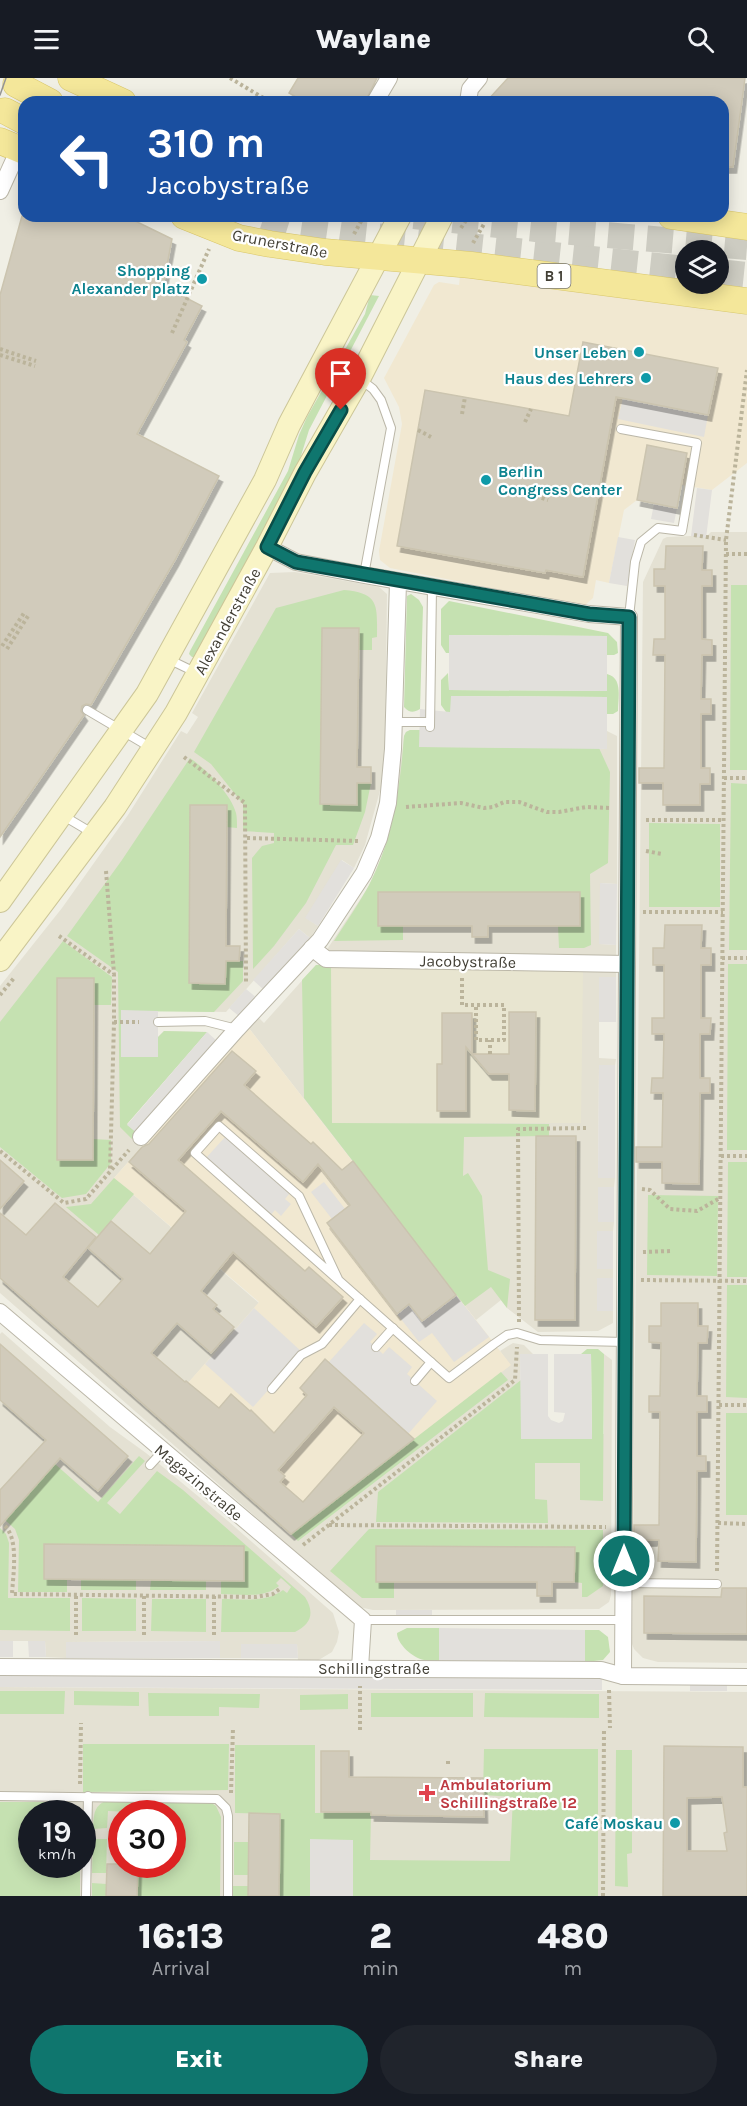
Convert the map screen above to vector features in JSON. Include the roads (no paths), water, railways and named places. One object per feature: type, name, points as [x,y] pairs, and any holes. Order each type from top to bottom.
[{"type":"main road","points":[[71,78],[110,96]]},
{"type":"main road","points":[[16,84],[39,96]]},
{"type":"main road","name":"Grunerstraße","points":[[199,222],[239,238],[325,252],[379,257]]},
{"type":"main road","name":"Alexanderstraße","points":[[0,901],[141,704],[168,658],[266,480],[289,424],[397,222]]},
{"type":"main road","name":"Alexanderstraße","points":[[0,960],[95,834],[153,750],[198,674],[305,472],[359,379],[439,222]]},
{"type":"main road","points":[[717,222],[747,226]]},
{"type":"main road","name":"B 1","points":[[379,257],[471,265],[747,301]]},
{"type":"street","points":[[378,96],[389,78]]},
{"type":"street","points":[[469,96],[470,88],[478,78]]},
{"type":"street","points":[[0,191],[14,147]]},
{"type":"street","points":[[267,547],[296,562],[398,582],[589,614],[629,617],[623,1676]]},
{"type":"street","points":[[141,1137],[320,940],[364,873],[377,841],[388,803],[394,722],[398,582]]},
{"type":"street","name":"Jacobystraße","points":[[312,948],[326,959],[627,964]]},
{"type":"street","name":"Magazinstraße","points":[[3,1320],[363,1620]]},
{"type":"street","points":[[360,1668],[363,1620]]},
{"type":"street","name":"Schillingstraße","points":[[0,1667],[601,1670],[623,1676],[747,1677]]},
{"type":"lane","points":[[359,379],[373,389],[381,400],[391,428],[364,575]]},
{"type":"lane","points":[[621,429],[697,443],[682,531],[658,528],[641,542],[635,562],[629,617]]},
{"type":"lane","points":[[394,722],[430,724],[432,588]]},
{"type":"lane","points":[[168,658],[198,674]]},
{"type":"lane","points":[[87,710],[153,750]]},
{"type":"lane","points":[[62,815],[95,834]]},
{"type":"lane","points":[[158,1022],[205,1021],[237,1029]]},
{"type":"lane","points":[[338,1279],[299,1196],[219,1126],[195,1153],[449,1378],[507,1335],[517,1333],[540,1340],[625,1342]]},
{"type":"lane","points":[[272,1389],[301,1355],[322,1344],[360,1299]]},
{"type":"lane","points":[[376,1347],[393,1328]]},
{"type":"lane","points":[[415,1381],[431,1362]]},
{"type":"lane","points":[[150,1465],[163,1451]]},
{"type":"lane","points":[[624,1583],[717,1584]]},
{"type":"lane","points":[[363,1620],[624,1620]]},
{"type":"lane","points":[[0,1796],[209,1797],[216,1799],[226,1808],[228,1815],[228,1896]]},
{"type":"lane","points":[[84,1796],[86,1896]]},
{"type":"tunnel","points":[[283,222],[365,235],[675,268]]},
{"type":"tunnel","points":[[470,222],[747,247]]},
{"type":"tunnel","points":[[729,273],[747,275]]},
{"type":"tram line","points":[[0,95],[6,78]]},
{"type":"place","name":"Shopping Alexander platz","points":[[202,279]]},
{"type":"place","name":"Unser Leben","points":[[639,352]]},
{"type":"place","name":"Haus des Lehrers","points":[[646,378]]},
{"type":"place","name":"Berlin Congress Center","points":[[486,480]]},
{"type":"place","name":"Ambulatorium Schillingstraße 12","points":[[427,1793]]},
{"type":"place","name":"Café Moskau","points":[[675,1823]]}]
